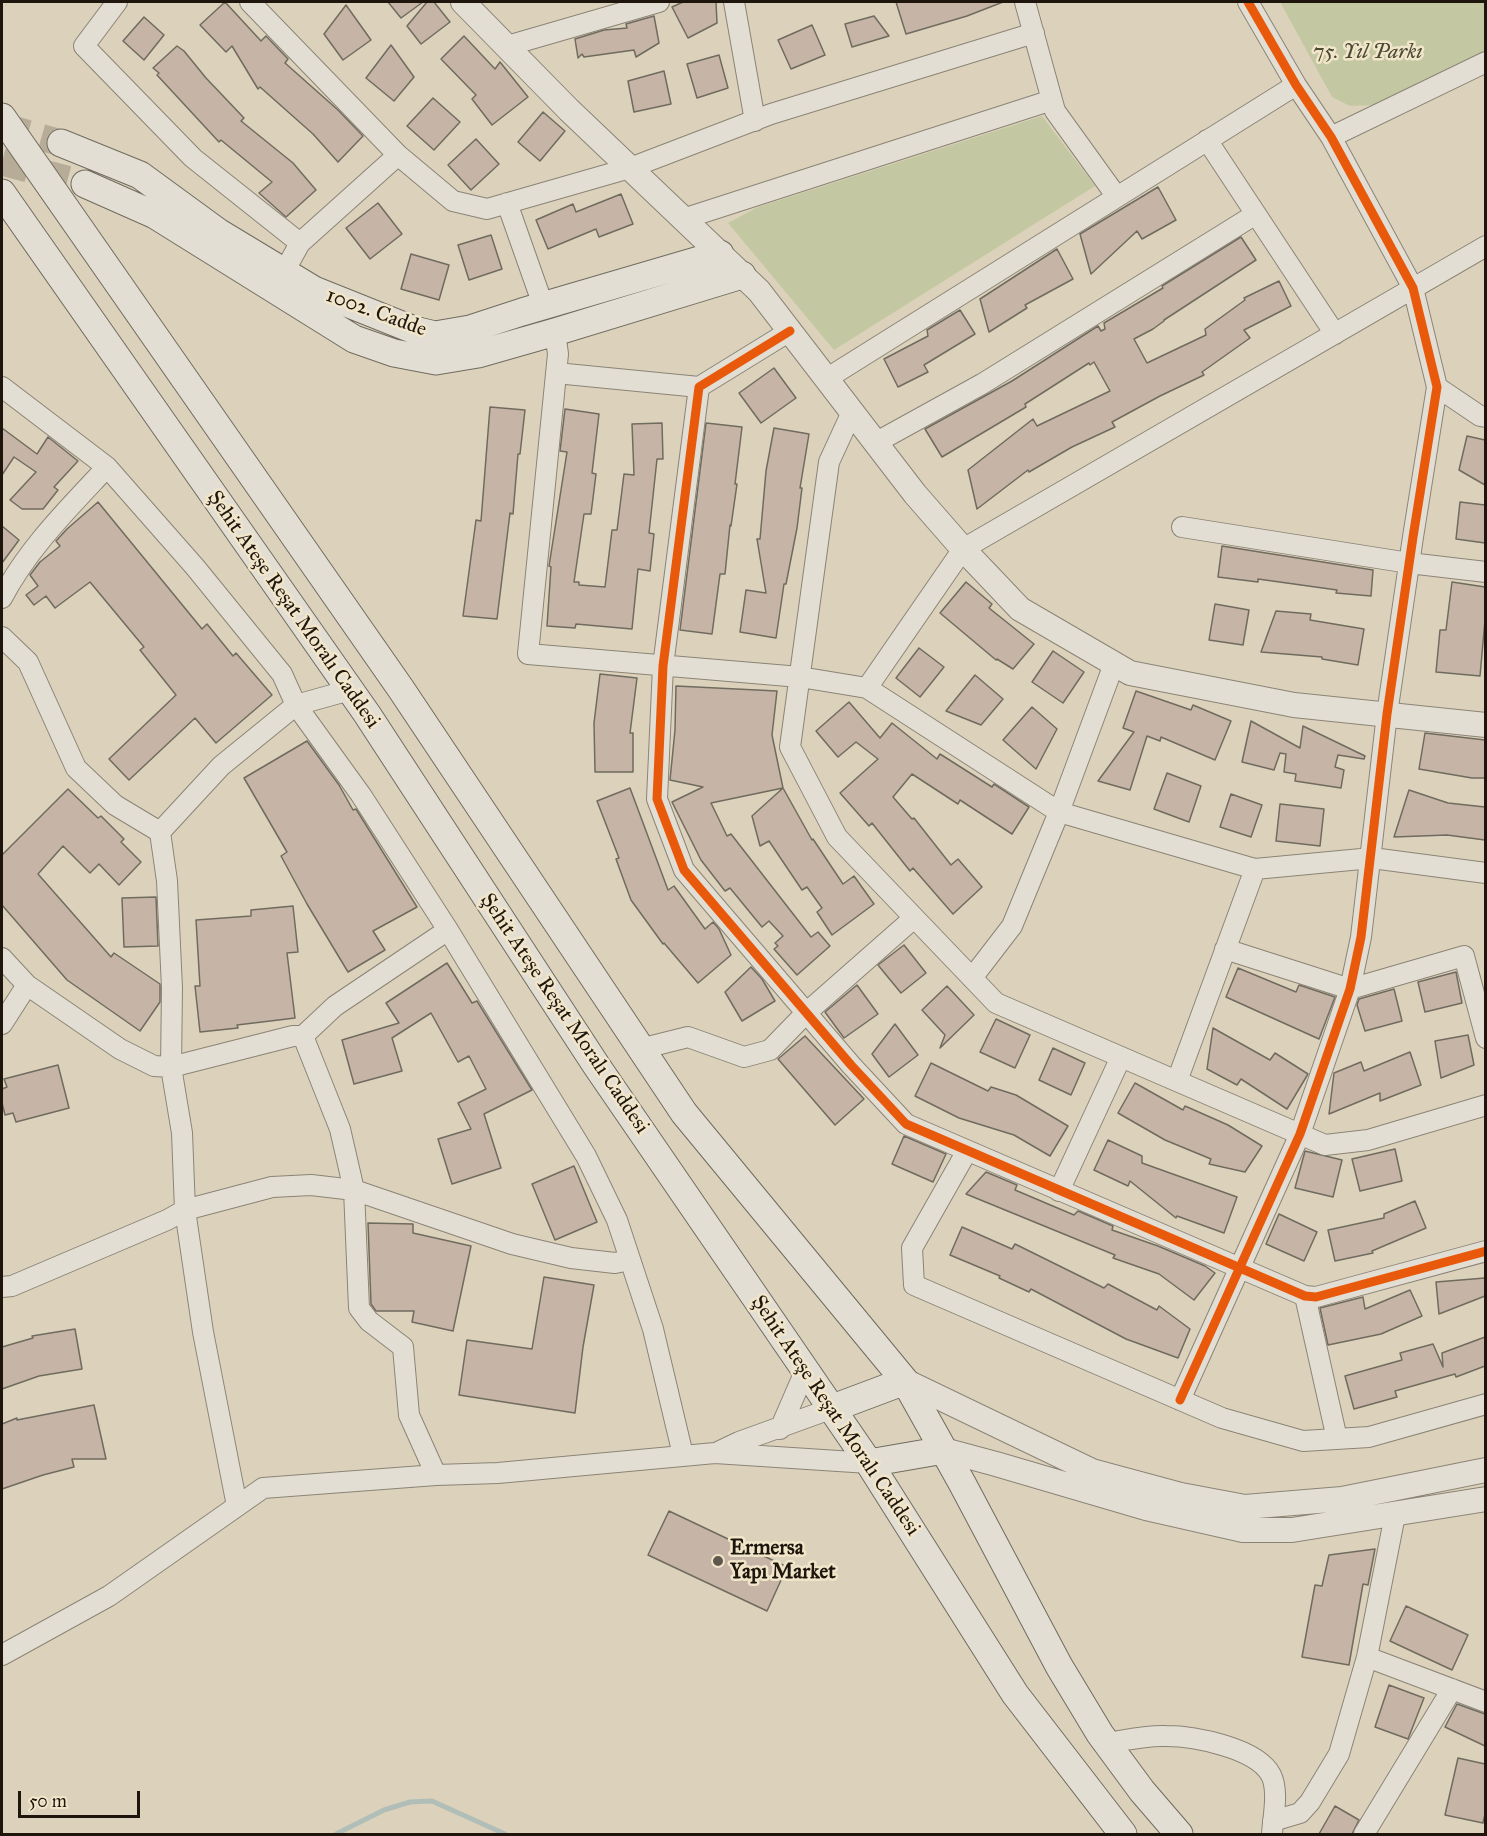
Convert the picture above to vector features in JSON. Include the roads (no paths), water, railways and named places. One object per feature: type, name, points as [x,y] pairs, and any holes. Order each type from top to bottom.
[{"type":"main road","points":[[2,117],[401,689],[684,1113],[905,1381],[1059,1666],[1107,1743],[1142,1791],[1179,1834]]},
{"type":"main road","name":"1002. Cadde","points":[[61,143],[140,175],[218,232],[354,339],[394,353],[436,361],[478,354],[555,333],[742,275]]},
{"type":"main road","name":"1002. Cadde","points":[[85,184],[155,215],[278,280],[314,290],[414,330],[435,335],[470,329],[543,305],[720,254]]},
{"type":"main road","name":"Şehit Ateşe Reşat Moralı Caddesi","points":[[2,193],[350,690],[596,1065],[833,1408],[1015,1694],[1124,1834]]},
{"type":"main road","points":[[543,305],[555,333]]},
{"type":"main road","points":[[833,1408],[905,1381]]},
{"type":"main road","points":[[869,1463],[944,1450]]},
{"type":"street","points":[[117,2],[84,46],[194,158],[300,243]]},
{"type":"street","points":[[250,2],[398,155],[453,201],[487,209],[630,168],[755,121],[1034,33]]},
{"type":"street","points":[[463,2],[630,168],[759,291],[915,494],[1020,609],[1130,673],[1294,705],[1485,725]]},
{"type":"street","points":[[507,46],[659,2]]},
{"type":"street","points":[[734,2],[755,121]]},
{"type":"street","points":[[1025,2],[1055,111],[1117,197]]},
{"type":"street","points":[[1180,1400],[1300,1134],[1350,989],[1361,937],[1387,714],[1437,387],[1413,288],[1331,137],[1296,85],[1248,2]]},
{"type":"street","points":[[1331,137],[1485,62]]},
{"type":"street","points":[[826,379],[1296,85]]},
{"type":"street","points":[[683,219],[1052,100]]},
{"type":"street","points":[[1208,140],[1335,334]]},
{"type":"street","points":[[278,280],[300,243],[398,155]]},
{"type":"street","points":[[507,203],[543,305]]},
{"type":"street","points":[[875,443],[982,384],[1256,214]]},
{"type":"street","points":[[867,688],[963,549],[1485,246]]},
{"type":"street","points":[[556,374],[699,387],[790,331]]},
{"type":"street","points":[[555,333],[558,354],[528,654],[800,677],[867,688],[1059,812],[1255,869],[1372,858],[1485,873]]},
{"type":"street","points":[[2,387],[107,467],[195,567],[282,674],[296,705],[361,795],[448,930],[586,1156],[617,1221],[653,1329],[683,1455]]},
{"type":"street","points":[[699,387],[663,666],[657,799],[684,870],[851,1065],[906,1124],[1305,1296],[1316,1297],[1485,1251]]},
{"type":"street","points":[[1437,387],[1480,416],[1485,417]]},
{"type":"street","points":[[852,412],[829,462],[790,747],[837,837],[996,1003],[1324,1145],[1368,1140],[1485,1105]]},
{"type":"street","points":[[2,598],[13,576],[52,526],[107,467]]},
{"type":"street","points":[[1182,527],[1409,563],[1485,572]]},
{"type":"street","points":[[2,637],[28,662],[76,768],[115,805],[160,832]]},
{"type":"street","points":[[972,978],[1012,926],[1059,812],[1114,664]]},
{"type":"street","points":[[160,832],[221,766],[296,705],[350,690]]},
{"type":"street","points":[[160,832],[168,893],[172,988],[171,1067],[182,1133],[185,1210],[203,1332],[237,1506]]},
{"type":"street","points":[[1177,1081],[1255,869]]},
{"type":"street","points":[[640,1049],[688,1037],[744,1057],[770,1050],[806,1013],[914,918]]},
{"type":"street","points":[[2,958],[27,985],[120,1049],[153,1066],[171,1067],[293,1036],[303,1036],[335,1006],[448,930]]},
{"type":"street","points":[[1225,949],[1350,989],[1464,956],[1485,1038]]},
{"type":"street","points":[[2,1024],[27,985]]},
{"type":"street","points":[[303,1036],[340,1129],[354,1190],[358,1308],[369,1321],[404,1347],[409,1415],[436,1475]]},
{"type":"street","points":[[1059,1191],[1121,1057]]},
{"type":"street","points":[[967,1150],[912,1248],[914,1285],[1222,1418],[1303,1441],[1369,1437],[1485,1404]]},
{"type":"street","points":[[2,1287],[23,1282],[167,1220],[185,1210],[272,1187],[311,1185],[354,1190],[512,1244],[571,1258],[615,1263],[630,1260]]},
{"type":"street","points":[[1305,1296],[1336,1439]]},
{"type":"street","points":[[780,1429],[806,1369]]},
{"type":"street","points":[[905,1381],[1092,1471],[1181,1495],[1245,1507],[1342,1499],[1485,1470]]},
{"type":"street","points":[[715,1453],[833,1408]]},
{"type":"street","points":[[944,1450],[1146,1508],[1243,1530],[1292,1530],[1485,1499]]},
{"type":"street","points":[[2,1655],[109,1596],[263,1488],[436,1475],[498,1473],[715,1453],[869,1463]]},
{"type":"street","points":[[1107,1743],[1166,1736],[1222,1744],[1240,1750],[1259,1762],[1272,1777],[1273,1828],[1300,1813],[1315,1795],[1339,1754],[1367,1657],[1395,1515]]},
{"type":"street","points":[[1367,1657],[1485,1702]]},
{"type":"street","points":[[1364,1834],[1452,1689]]},
{"type":"waterway","points":[[336,1834],[384,1810],[410,1802],[432,1801],[505,1834]]},
{"type":"tunnel","points":[[2,126],[61,143]]},
{"type":"tunnel","points":[[2,162],[85,184]]},
{"type":"place","name":"Ermersa Yapı Market","points":[[718,1561]]},
{"type":"park label","name":"75. Yıl Parkı","points":[[1368,53]]}]
